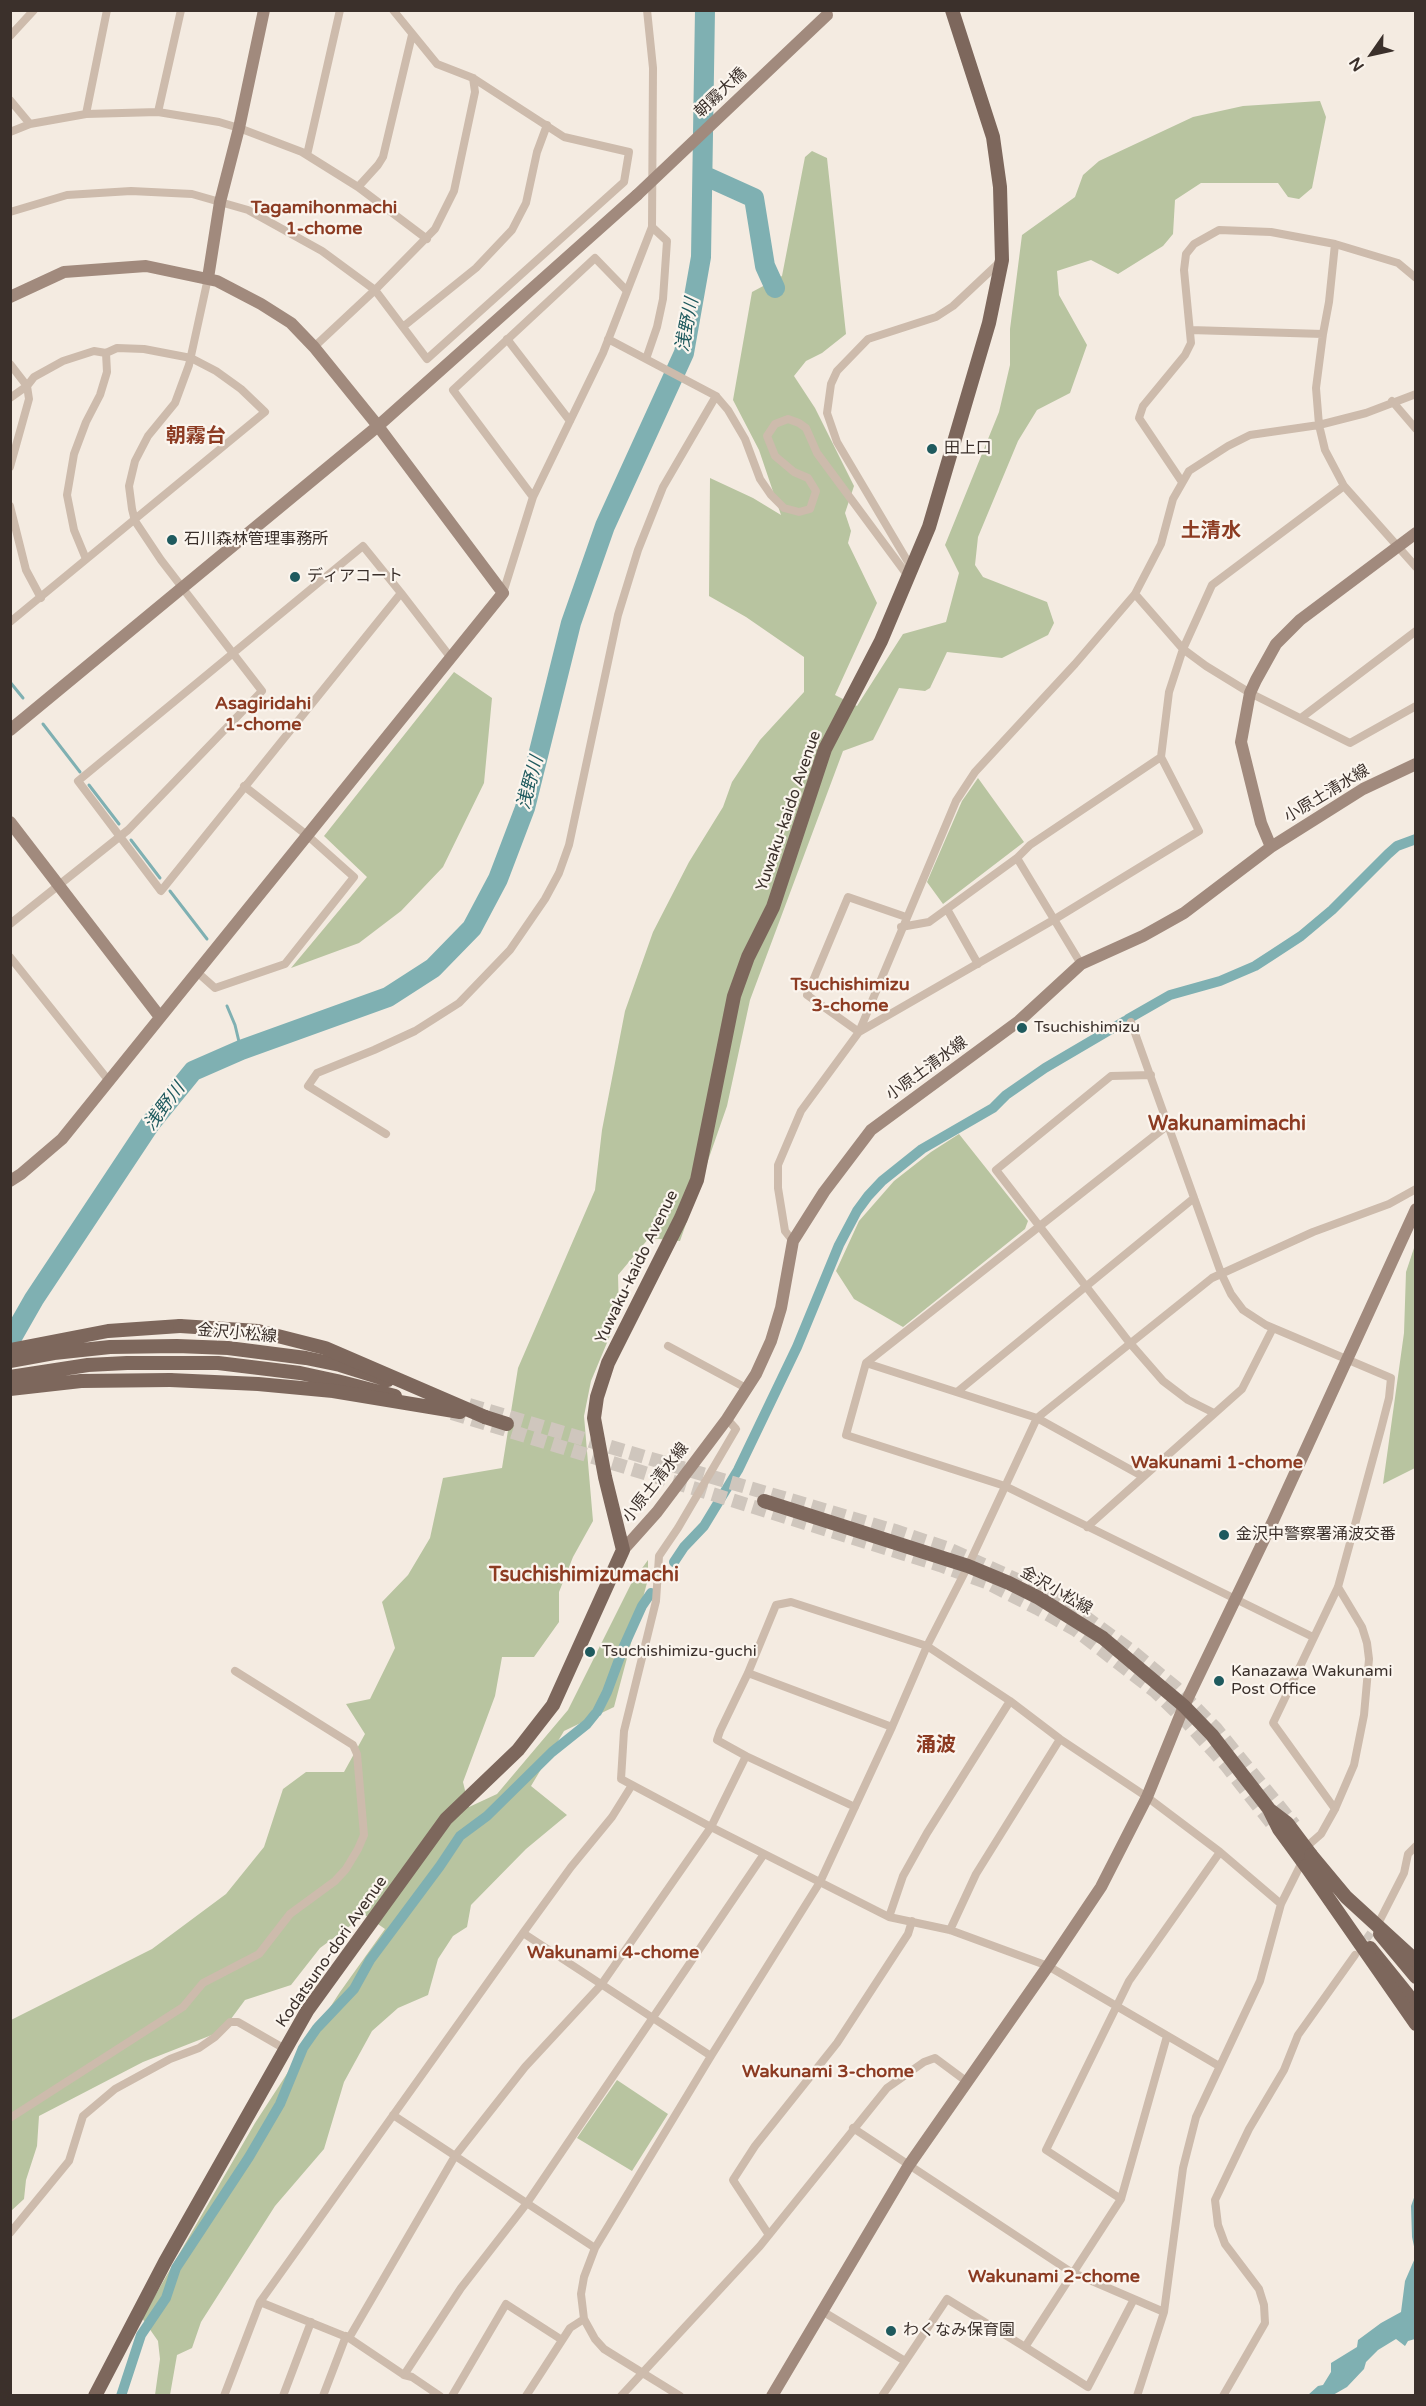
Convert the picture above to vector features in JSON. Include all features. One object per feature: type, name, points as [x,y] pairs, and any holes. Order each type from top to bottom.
[{"type":"main road","name":"Yuwaku-kaido Avenue","points":[[623,1550],[604,1477],[594,1418],[597,1397],[608,1364],[681,1218],[697,1180],[734,996],[748,957],[773,907],[825,749],[881,641],[929,527],[989,323],[1002,260],[1000,187],[993,137],[952,10]]},
{"type":"main road","points":[[10,1350],[108,1331],[180,1326],[258,1331],[344,1354],[485,1417],[507,1424]]},
{"type":"main road","name":"金沢小松線","points":[[10,1361],[54,1353],[138,1346],[228,1348],[273,1352],[340,1365],[454,1407],[337,1381],[259,1367],[218,1363],[127,1363],[10,1377]]},
{"type":"main road","points":[[10,1389],[81,1381],[170,1380],[258,1384],[343,1392],[485,1417]]},
{"type":"main road","name":"金沢小松線","points":[[764,1500],[968,1566],[1009,1582],[1070,1617],[1119,1651],[1184,1706],[1212,1735],[1269,1809],[1287,1823],[1306,1858]]},
{"type":"main road","name":"Kodatsuno-dori Avenue","points":[[95,2396],[165,2262],[285,2049],[325,1985],[378,1916],[446,1819],[518,1750],[553,1705],[623,1550]]},
{"type":"main road","points":[[1306,1858],[1416,1961]]},
{"type":"main road","points":[[1306,1858],[1416,2024]]},
{"type":"main road","points":[[1353,1900],[1416,1977]]},
{"type":"main road","points":[[1340,1910],[1416,2005]]},
{"type":"street","points":[[10,36],[34,10]]},
{"type":"street","points":[[86,114],[107,10]]},
{"type":"street","points":[[158,112],[181,10]]},
{"type":"street","points":[[10,924],[120,836],[262,691],[183,589],[135,521],[129,486],[135,461],[148,436],[176,403],[191,358],[208,278],[220,202],[239,128],[264,10]]},
{"type":"street","points":[[307,154],[340,10]]},
{"type":"street","points":[[10,212],[67,195],[130,191],[192,194],[248,210],[322,251],[375,290],[427,359],[624,182],[629,152],[564,137],[473,78],[437,64],[393,10]]},
{"type":"street","points":[[10,1181],[62,1139],[503,592],[533,497],[608,339],[652,227],[653,68],[647,10]]},
{"type":"street","name":"朝霧大橋","points":[[10,730],[378,426],[637,195],[829,13]]},
{"type":"street","points":[[358,187],[378,165],[382,157],[412,36]]},
{"type":"street","points":[[314,347],[435,229],[454,191],[475,92],[473,78]]},
{"type":"street","points":[[10,100],[30,124]]},
{"type":"street","points":[[10,132],[30,124],[86,114],[158,112],[239,128],[307,154],[358,187],[427,239]]},
{"type":"street","points":[[404,326],[476,268],[512,230],[526,203],[537,152],[547,125]]},
{"type":"street","points":[[648,360],[663,299],[667,241],[652,227]]},
{"type":"street","points":[[1182,482],[1139,418],[1143,406],[1185,355],[1191,343],[1184,270],[1186,254],[1194,244],[1219,230],[1249,229],[1335,244],[1398,263],[1416,278]]},
{"type":"street","points":[[1335,244],[1316,388],[1319,425],[1325,450],[1344,486],[1416,567]]},
{"type":"street","points":[[533,497],[453,390],[595,258],[627,291]]},
{"type":"street","points":[[910,571],[837,442],[827,412],[831,384],[837,371],[868,339],[936,317],[953,306],[1002,260]]},
{"type":"street","points":[[10,297],[64,272],[146,266],[208,278],[261,304],[291,323],[314,347],[378,426],[503,592]]},
{"type":"street","points":[[1190,330],[1323,334]]},
{"type":"street","points":[[507,339],[570,421]]},
{"type":"street","points":[[608,339],[716,396],[728,410],[745,439],[760,479],[771,495],[784,508],[799,512],[810,509],[816,491],[808,478],[794,472],[775,456],[767,436],[775,424],[788,419],[806,428],[818,453],[910,571]]},
{"type":"street","points":[[10,398],[27,386],[34,377],[63,361],[94,351],[106,353],[117,348],[144,349],[191,358],[216,371],[242,389],[265,412],[10,622]]},
{"type":"street","points":[[86,559],[74,530],[67,495],[74,454],[100,395],[107,372],[106,353]]},
{"type":"street","points":[[10,364],[27,386],[29,399],[10,467]]},
{"type":"street","points":[[793,1241],[785,1231],[778,1188],[778,1165],[801,1112],[859,1032],[901,927],[956,801],[975,772],[1075,664],[1135,594],[1161,544],[1173,499],[1189,471],[1250,435],[1319,425],[1366,413],[1392,401],[1416,394]]},
{"type":"street","points":[[386,1134],[308,1086],[317,1073],[415,1031],[459,1003],[510,950],[534,918],[559,873],[569,845],[618,615],[638,550],[663,487],[716,396]]},
{"type":"street","points":[[1392,401],[1416,429]]},
{"type":"street","points":[[859,1032],[1055,919],[1199,831],[1161,757],[1169,692],[1183,649],[1212,585],[1344,486]]},
{"type":"street","points":[[10,506],[26,570],[41,598]]},
{"type":"street","points":[[1271,847],[1261,823],[1242,742],[1250,693],[1276,644],[1292,628],[1416,533]]},
{"type":"street","points":[[10,553],[19,546]]},
{"type":"street","points":[[401,593],[161,891],[78,781],[363,546],[401,593],[451,658]]},
{"type":"street","points":[[1135,594],[1183,649],[1206,666],[1250,693],[1350,743],[1416,706]]},
{"type":"street","points":[[1301,718],[1416,631]]},
{"type":"street","points":[[901,927],[929,922],[1017,858],[1030,845],[1161,757]]},
{"type":"street","name":"小原土清水線","points":[[623,1550],[657,1512],[727,1419],[756,1374],[771,1341],[781,1308],[793,1241],[824,1192],[871,1130],[1003,1034],[1081,964],[1143,936],[1184,913],[1271,847],[1363,789],[1416,764]]},
{"type":"street","points":[[198,972],[215,988],[285,964],[354,877],[308,836],[244,786]]},
{"type":"street","points":[[10,822],[160,1017]]},
{"type":"street","points":[[1017,858],[1081,964]]},
{"type":"street","points":[[859,1032],[807,995],[848,897],[906,916]]},
{"type":"street","points":[[947,909],[978,964]]},
{"type":"street","points":[[10,957],[109,1081]]},
{"type":"street","points":[[1131,1022],[1221,1274],[1231,1294],[1243,1310],[1273,1329],[1391,1378],[1381,1429],[1338,1587],[1273,1723],[1335,1809]]},
{"type":"street","points":[[1151,1075],[1112,1076],[996,1170],[1129,1342],[1164,1381],[1188,1400],[1214,1413]]},
{"type":"street","points":[[1168,1125],[866,1363],[846,1435],[1005,1486],[1313,1636]]},
{"type":"street","points":[[680,2396],[604,2349],[595,2339],[584,2319],[581,2294],[584,2277],[595,2248],[820,1882],[927,1646],[968,1566],[1037,1418],[1129,1342],[1212,1278],[1313,1232],[1389,1204],[1416,1189]]},
{"type":"street","points":[[957,1392],[1194,1198]]},
{"type":"street","points":[[772,2396],[909,2165],[1101,1887],[1147,1797],[1184,1706],[1416,1209]]},
{"type":"street","points":[[1087,1527],[1242,1389],[1273,1329]]},
{"type":"street","points":[[668,1346],[746,1388]]},
{"type":"street","points":[[866,1363],[1037,1418],[1142,1476]]},
{"type":"street","points":[[727,1419],[736,1429],[659,1556],[656,1601],[624,1731],[621,1779],[889,1917],[950,1930],[1048,1966],[1219,2066]]},
{"type":"street","points":[[1137,2396],[1164,2312],[1183,2168],[1196,2117],[1260,1981],[1281,1904],[1335,1809],[1354,1765],[1364,1715],[1369,1659],[1362,1627],[1338,1587]]},
{"type":"street","points":[[855,1807],[717,1740],[776,1605],[783,1602],[791,1602],[927,1646],[1147,1797],[1220,1852],[1281,1904]]},
{"type":"street","points":[[10,2118],[183,2007],[203,1983],[259,1954],[290,1914],[335,1881],[346,1869],[357,1849],[364,1835],[357,1754],[353,1745],[235,1671]]},
{"type":"street","points":[[748,1673],[892,1727]]},
{"type":"street","points":[[889,1917],[903,1876],[927,1833],[1010,1701]]},
{"type":"street","points":[[950,1930],[976,1874],[1060,1739]]},
{"type":"street","points":[[323,2396],[348,2337],[455,2156],[525,2067],[601,1985],[711,1827],[746,1756]]},
{"type":"street","points":[[224,2396],[260,2302],[523,1933],[612,1817],[632,1785]]},
{"type":"street","points":[[1380,1920],[1404,1873],[1408,1854],[1416,1846]]},
{"type":"street","points":[[1121,2199],[1046,2150],[1129,1981],[1220,1852]]},
{"type":"street","points":[[404,2375],[461,2289],[526,2203],[764,1854]]},
{"type":"street","points":[[769,2235],[733,2180],[755,2146],[837,2043],[908,1934],[912,1921]]},
{"type":"street","points":[[523,1933],[711,2056]]},
{"type":"street","points":[[1223,2396],[1265,2323],[1264,2305],[1259,2289],[1225,2244],[1218,2225],[1215,2200],[1249,2129],[1284,2070],[1298,2035],[1355,1955]]},
{"type":"street","points":[[10,2233],[69,2161],[83,2116],[115,2089],[170,2059],[199,2048],[215,2037],[230,2022],[238,2022],[285,2049]]},
{"type":"street","points":[[1025,2347],[1071,2272],[1121,2199],[1167,2036]]},
{"type":"street","points":[[621,2396],[769,2235],[887,2088],[924,2062],[935,2058],[966,2081]]},
{"type":"street","points":[[393,2115],[595,2248]]},
{"type":"street","points":[[854,2128],[1071,2272],[1164,2312]]},
{"type":"street","points":[[882,2396],[947,2299],[1088,2387],[1134,2299]]},
{"type":"street","points":[[260,2302],[348,2337],[440,2396]]},
{"type":"street","points":[[452,2396],[506,2304],[562,2340]]},
{"type":"street","points":[[822,2311],[905,2361]]},
{"type":"street","points":[[526,2396],[570,2328],[584,2319]]},
{"type":"street","points":[[283,2396],[311,2322]]},
{"type":"green space","points":[[1320,101],[1326,117],[1312,188],[1299,199],[1288,197],[1278,183],[1201,183],[1175,200],[1173,234],[1163,246],[1118,274],[1091,260],[1057,271],[1059,295],[1087,345],[1070,393],[1037,410],[1018,441],[978,537],[975,565],[983,577],[1047,602],[1054,623],[1048,635],[1002,658],[947,652],[930,688],[925,691],[899,688],[873,740],[843,751],[750,1000],[727,1106],[680,1241],[649,1238],[618,1275],[619,1314],[591,1381],[584,1416],[593,1521],[573,1557],[559,1592],[559,1622],[534,1657],[502,1657],[495,1696],[463,1782],[469,1807],[497,1794],[568,1710],[632,1582],[648,1560],[648,1579],[614,1707],[564,1731],[531,1786],[567,1815],[526,1849],[471,1905],[467,1927],[453,1936],[438,1959],[428,1995],[398,2008],[372,2031],[344,2082],[324,2149],[275,2206],[201,2322],[192,2348],[177,2355],[170,2395],[155,2395],[160,2359],[158,2341],[142,2318],[255,2123],[340,1992],[385,1929],[365,1915],[320,1948],[291,1985],[245,2000],[222,2031],[143,2062],[39,2116],[37,2146],[26,2180],[24,2199],[11,2211],[11,2020],[152,1949],[226,1894],[264,1847],[283,1789],[306,1772],[344,1772],[365,1734],[346,1704],[370,1699],[395,1648],[382,1602],[408,1575],[430,1538],[443,1478],[502,1468],[518,1368],[595,1190],[602,1130],[625,1011],[653,932],[689,862],[723,807],[732,782],[760,740],[804,692],[804,657],[746,617],[709,596],[710,478],[753,498],[781,515],[759,450],[733,400],[752,292],[782,276],[805,157],[812,151],[827,158],[846,334],[822,353],[806,361],[794,376],[815,408],[854,486],[845,513],[851,531],[848,543],[877,603],[835,695],[857,706],[903,634],[946,622],[959,573],[945,545],[999,412],[1010,365],[1010,329],[1022,235],[1075,197],[1083,175],[1099,161],[1193,117],[1243,106]]},
{"type":"green space","points":[[454,672],[492,698],[484,783],[443,867],[401,911],[359,943],[291,968],[367,877],[324,836]]},
{"type":"green space","points":[[978,778],[1024,842],[943,904],[927,882],[962,801]]},
{"type":"green space","points":[[959,1134],[1028,1221],[1025,1229],[903,1327],[854,1299],[836,1271],[859,1221],[894,1181],[931,1152]]},
{"type":"green space","points":[[1415,1245],[1415,1468],[1383,1484],[1404,1333],[1406,1272]]},
{"type":"green space","points":[[617,2080],[668,2114],[632,2171],[577,2138]]},
{"type":"water","points":[[1415,2195],[1415,2251],[1411,2206]]},
{"type":"water","points":[[1415,2258],[1415,2339],[1408,2341],[1405,2346],[1396,2339],[1378,2350],[1347,2387],[1333,2395],[1308,2395],[1318,2386],[1323,2385],[1331,2372],[1331,2363],[1357,2347],[1358,2340],[1381,2323],[1401,2312],[1405,2281]]},
{"type":"waterway","name":"浅野川","points":[[10,1341],[34,1299],[150,1124],[193,1071],[241,1050],[388,997],[433,968],[472,928],[498,879],[525,808],[571,623],[605,526],[684,353],[701,257],[705,10]]},
{"type":"waterway","points":[[703,175],[754,198],[765,266],[775,288]]},
{"type":"waterway","points":[[10,682],[23,698]]},
{"type":"waterway","points":[[43,724],[80,772]]},
{"type":"waterway","points":[[89,785],[119,824]]},
{"type":"waterway","points":[[1128,1019],[1170,995],[1220,981],[1255,966],[1301,936],[1332,910],[1397,846],[1416,839]]},
{"type":"waterway","points":[[131,840],[160,878]]},
{"type":"waterway","points":[[170,891],[207,939]]},
{"type":"waterway","points":[[227,1006],[235,1025],[241,1050]]},
{"type":"waterway","points":[[674,1562],[684,1547],[704,1526],[738,1470],[797,1347],[839,1245],[857,1211],[868,1196],[882,1181],[922,1149],[993,1108],[1006,1095],[1045,1068],[1125,1021]]},
{"type":"waterway","points":[[597,1712],[642,1606],[651,1593]]},
{"type":"waterway","points":[[318,2027],[354,1989],[370,1960],[460,1836],[487,1816],[552,1752],[587,1724],[595,1714]]},
{"type":"waterway","points":[[121,2396],[141,2335],[166,2298],[176,2268],[249,2157],[280,2104],[303,2048],[317,2028]]},
{"type":"tunnel","points":[[469,1405],[895,1531],[946,1548],[1037,1589],[1085,1617],[1129,1649],[1176,1688],[1216,1729],[1294,1825]]},
{"type":"tunnel","points":[[452,1413],[940,1565],[986,1582],[1076,1630],[1155,1691],[1226,1765],[1274,1826]]},
{"type":"tunnel","points":[[1359,1949],[1378,1923]]},
{"type":"place","name":"田上口","points":[[932,449]]},
{"type":"place","name":"石川森林管理事務所","points":[[172,540]]},
{"type":"place","name":"ディアコート","points":[[295,577]]},
{"type":"place","name":"Tsuchishimizu","points":[[1022,1028]]},
{"type":"place","name":"金沢中警察署涌波交番","points":[[1224,1535]]},
{"type":"place","name":"Tsuchishimizu-guchi","points":[[590,1652]]},
{"type":"place","name":"Kanazawa Wakunami Post Office","points":[[1219,1681]]},
{"type":"place","name":"わくなみ保育園","points":[[891,2331]]},
{"type":"district","name":"Tagamihonmachi 1-chome","points":[[324,218]]},
{"type":"district","name":"朝霧台","points":[[196,437]]},
{"type":"district","name":"土清水","points":[[1211,532]]},
{"type":"district","name":"Asagiridahi 1-chome","points":[[263,714]]},
{"type":"district","name":"Tsuchishimizu 3-chome","points":[[850,995]]},
{"type":"district","name":"Wakunamimachi","points":[[1227,1125]]},
{"type":"district","name":"Wakunami 1-chome","points":[[1217,1463]]},
{"type":"district","name":"Tsuchishimizumachi","points":[[584,1576]]},
{"type":"district","name":"涌波","points":[[936,1746]]},
{"type":"district","name":"Wakunami 4-chome","points":[[613,1953]]},
{"type":"district","name":"Wakunami 3-chome","points":[[828,2072]]},
{"type":"district","name":"Wakunami 2-chome","points":[[1054,2277]]}]
